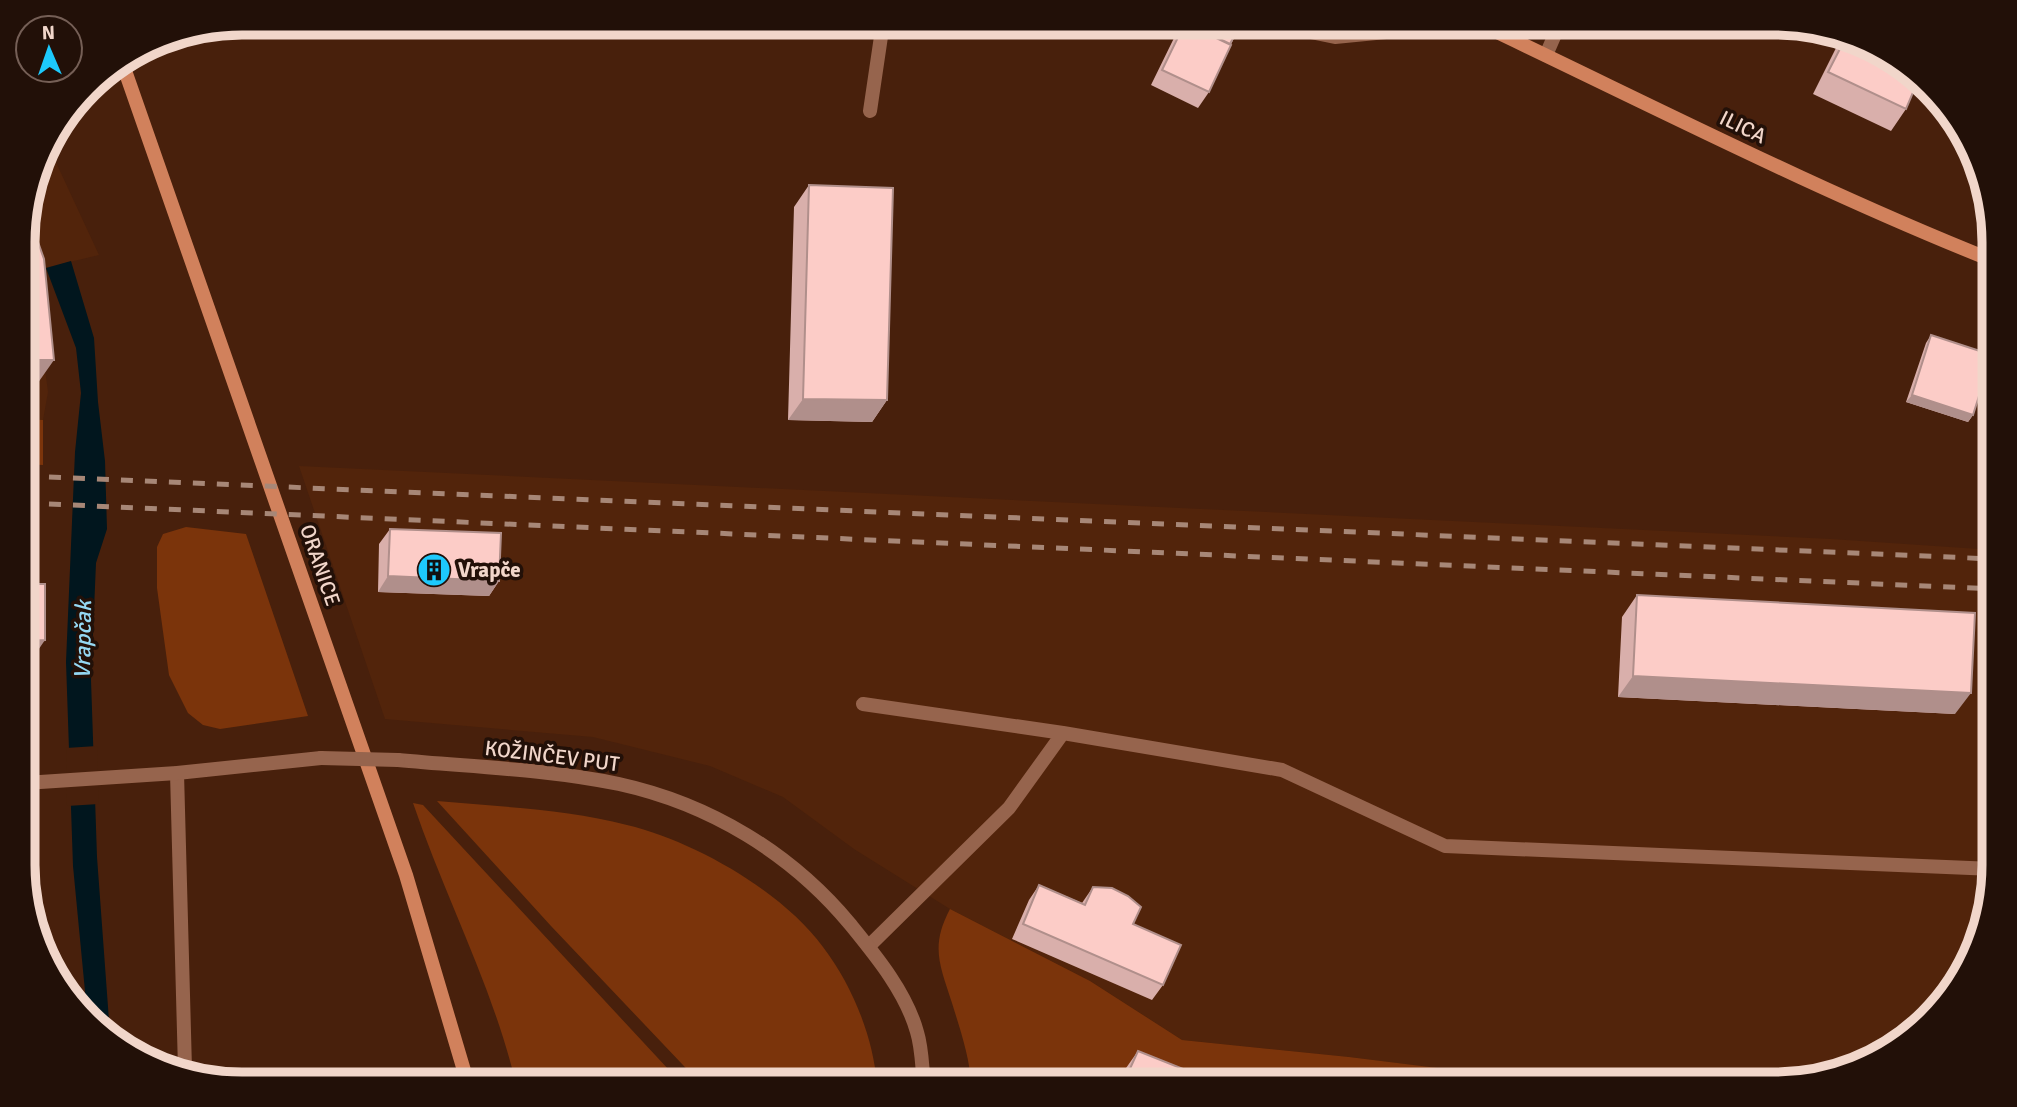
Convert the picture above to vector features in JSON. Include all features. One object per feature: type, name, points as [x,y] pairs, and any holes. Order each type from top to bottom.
[{"type":"main road","name":"ILICA","points":[[1504,35],[1782,170],[1982,256]]},
{"type":"main road","name":"ORANICE","points":[[125,72],[405,875],[464,1072]]},
{"type":"street","points":[[870,111],[881,35]]},
{"type":"street","points":[[1325,35],[1355,35]]},
{"type":"street","points":[[1546,55],[1555,35]]},
{"type":"street","points":[[863,704],[1063,733],[1282,770],[1445,846],[1982,868]]},
{"type":"street","points":[[869,946],[1009,808],[1063,733]]},
{"type":"street","name":"KOŽINČEV PUT","points":[[35,782],[177,774],[321,758],[398,760],[585,778],[656,793],[742,830],[791,864],[839,911],[869,946],[912,1015],[918,1034],[923,1072]]},
{"type":"street","points":[[177,774],[185,1064]]},
{"type":"shaded area","points":[[54,158],[99,255],[35,270],[37,215],[42,189]]},
{"type":"shaded area","points":[[35,294],[48,392],[43,420],[35,420]]},
{"type":"shaded area","points":[[35,420],[43,420],[43,465],[35,465]]},
{"type":"shaded area","points":[[299,466],[1831,539],[1982,549],[1982,878],[1975,918],[1966,944],[1939,991],[1901,1029],[1866,1051],[1841,1061],[1788,1072],[1467,1072],[1182,1040],[1090,981],[950,909],[854,849],[783,797],[710,766],[593,737],[385,719]]},
{"type":"shaded area","points":[[186,527],[246,534],[308,716],[220,729],[203,725],[188,713],[169,675],[157,588],[157,547],[163,534]]},
{"type":"shaded area","points":[[437,801],[557,812],[627,825],[680,843],[735,871],[761,888],[806,926],[823,947],[852,994],[866,1030],[876,1072],[690,1072]]},
{"type":"shaded area","points":[[413,803],[423,805],[671,1072],[513,1072],[495,1012]]},
{"type":"shaded area","points":[[950,909],[1090,981],[1182,1040],[1470,1072],[970,1072],[939,956],[940,934]]},
{"type":"water","name":"Vrapčak","points":[[71,261],[94,338],[105,461],[107,529],[96,563],[91,680],[97,857],[109,1023],[86,1000],[73,866],[66,662],[75,452],[81,393],[76,348],[46,268]]},
{"type":"pier","points":[[97,746],[99,804],[67,806],[66,748]]},
{"type":"building","points":[[1179,35],[1210,35],[1231,45],[1209,92],[1162,70]]},
{"type":"building","points":[[1212,35],[1235,35],[1230,44]]},
{"type":"building","points":[[1841,47],[1890,70],[1914,89],[1906,109],[1828,72]]},
{"type":"building","points":[[809,185],[893,188],[887,400],[803,399]]},
{"type":"building","points":[[36,235],[44,259],[54,360],[35,360]]},
{"type":"building","points":[[1931,335],[1982,352],[1982,387],[1973,415],[1912,395]]},
{"type":"building","name":"Vrapče","points":[[390,529],[501,533],[499,581],[388,576]]},
{"type":"building","points":[[35,584],[45,584],[45,640],[35,641]]},
{"type":"building","points":[[1637,595],[1975,613],[1971,693],[1633,676]]},
{"type":"building","points":[[1039,885],[1085,905],[1093,887],[1112,888],[1128,896],[1141,907],[1133,924],[1181,945],[1163,985],[1023,924]]},
{"type":"building","points":[[1138,1051],[1190,1072],[1128,1072]]},
{"type":"building","points":[[1207,1070],[1244,1072],[1206,1072]]},
{"type":"railway","points":[[35,476],[1982,558]]},
{"type":"railway","points":[[35,503],[1982,588]]},
{"type":"place","name":"Vrapče","points":[[434,570]]}]
